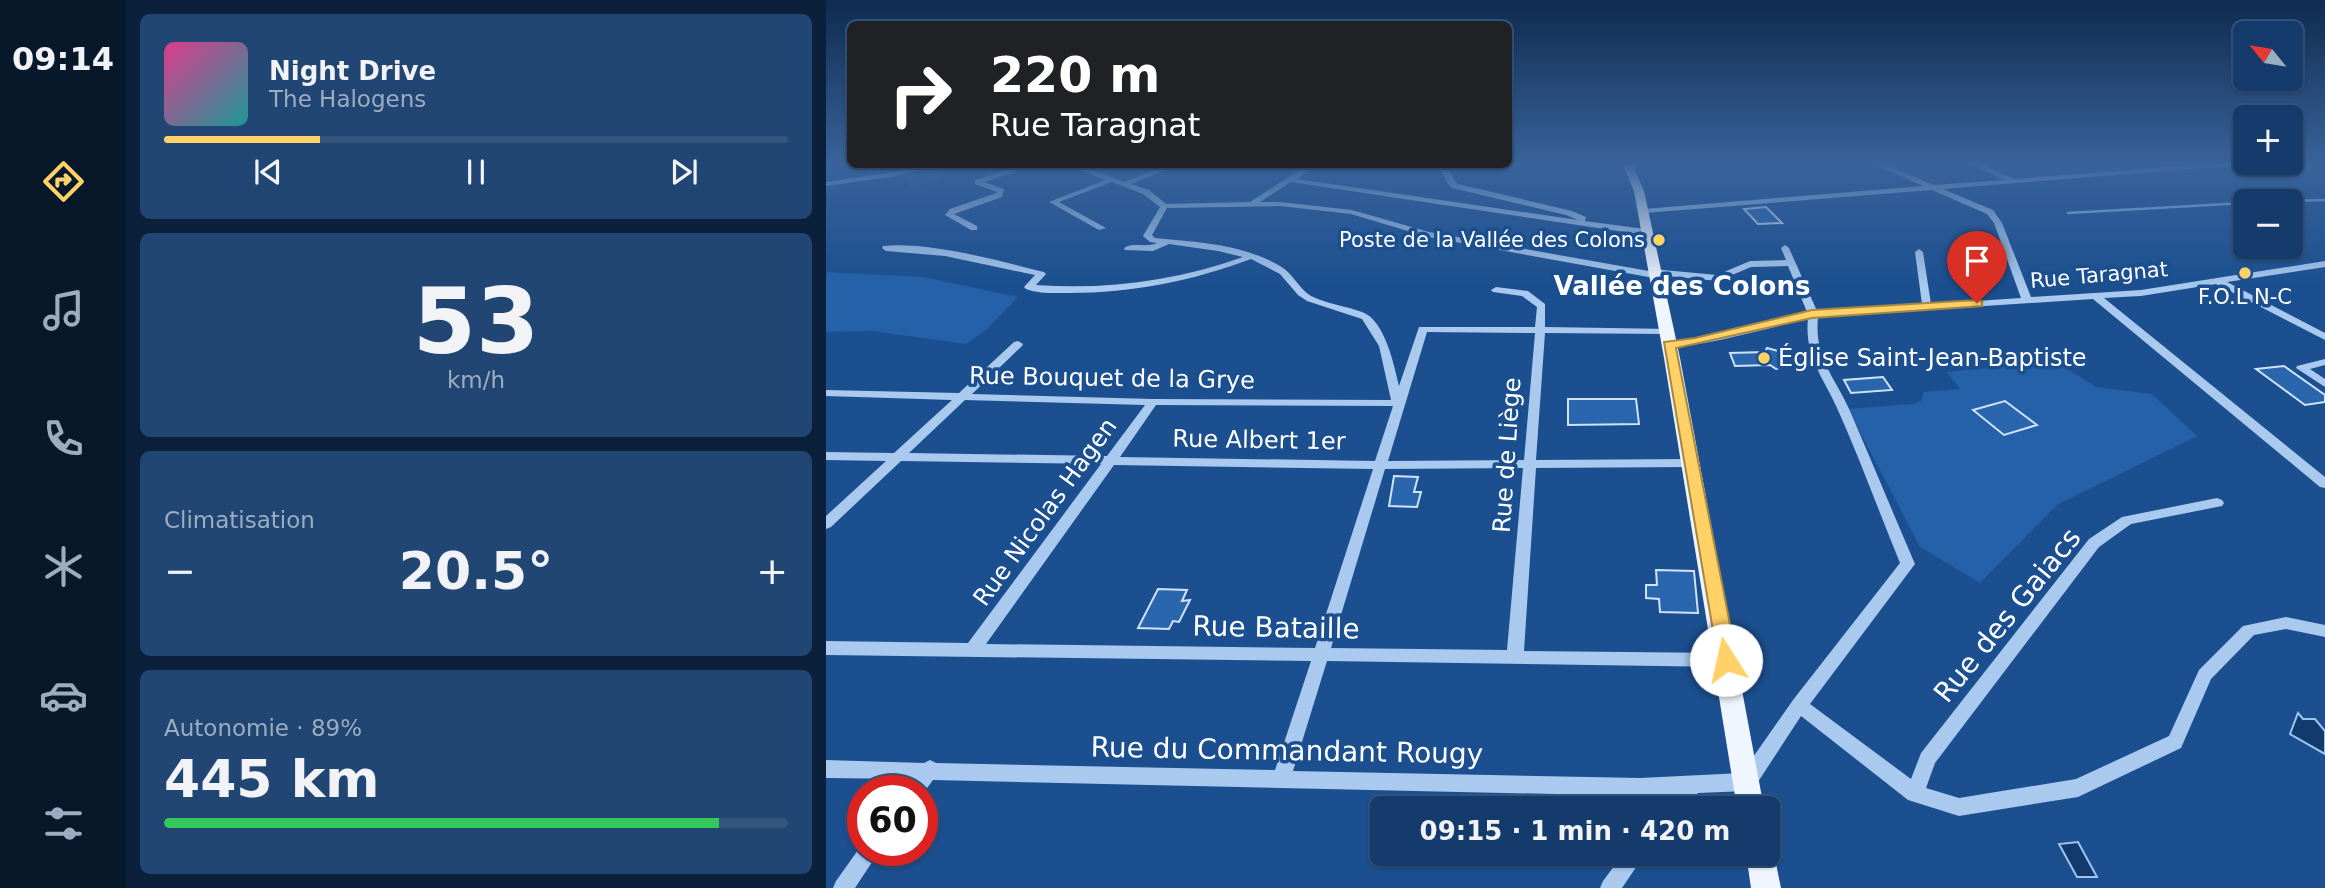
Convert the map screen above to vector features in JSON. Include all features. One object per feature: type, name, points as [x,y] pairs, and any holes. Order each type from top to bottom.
[{"type":"main road","points":[[1642,204],[1692,463],[1749,796]]},
{"type":"main road","points":[[1762,866],[1766,888]]},
{"type":"street","points":[[972,204],[949,215],[974,228]]},
{"type":"street","points":[[1058,204],[1102,228]]},
{"type":"street","points":[[1232,204],[1164,206],[1162,215],[1147,236],[1167,242],[1212,247],[1250,257],[1279,269],[1292,279],[1301,295],[1366,317],[1384,346],[1398,404],[1382,465],[1282,778]]},
{"type":"street","points":[[1284,204],[1352,212],[1428,234],[1654,274],[1718,278],[1750,264],[1791,263]]},
{"type":"street","points":[[1453,204],[1645,232]]},
{"type":"street","points":[[1533,204],[1569,213],[1596,226]]},
{"type":"street","points":[[1644,211],[1727,204]]},
{"type":"street","points":[[1973,204],[1990,212],[1998,223],[2027,300]]},
{"type":"street","points":[[1128,248],[1153,248],[1167,242]]},
{"type":"street","points":[[886,248],[923,249],[1004,265],[1041,274],[1029,287],[1031,288],[1074,292],[1126,288],[1186,278],[1250,257]]},
{"type":"street","points":[[1747,782],[1799,705],[1908,564],[1842,406],[1823,373],[1811,335],[1812,314],[1785,248]]},
{"type":"street","points":[[1919,252],[1927,307]]},
{"type":"street","name":"Rue Taragnat","points":[[1398,404],[1423,329],[1538,330],[1695,342],[1812,314],[2095,296],[2219,282],[2325,264]]},
{"type":"street","points":[[2219,282],[2325,336]]},
{"type":"street","name":"Rue de Liège","points":[[1496,290],[1525,293],[1542,306],[1538,330],[1515,657]]},
{"type":"street","points":[[2095,296],[2325,484]]},
{"type":"street","points":[[826,524],[1018,344]]},
{"type":"street","points":[[2325,362],[2301,368],[2325,384]]},
{"type":"street","name":"Rue Bouquet de la Grye","points":[[826,393],[1398,404]]},
{"type":"street","name":"Rue Nicolas Hagen","points":[[973,649],[1153,401]]},
{"type":"street","name":"Rue Albert 1er","points":[[826,456],[1382,465],[1692,463]]},
{"type":"street","name":"Rue des Gaiacs","points":[[1915,794],[1927,759],[2094,543],[2127,520],[2217,503]]},
{"type":"street","points":[[1799,705],[1915,794],[1959,807],[2078,788],[2175,741],[2205,675],[2249,630],[2286,623],[2325,631]]},
{"type":"street","name":"Rue Bataille","points":[[826,648],[1726,660]]},
{"type":"street","points":[[826,653],[852,648]]},
{"type":"street","name":"Rue du Commandant Rougy","points":[[826,769],[930,769],[1640,787],[1747,782]]},
{"type":"street","points":[[926,775],[930,769]]},
{"type":"street","points":[[1684,796],[1693,785]]},
{"type":"street","points":[[843,888],[859,866]]},
{"type":"street","points":[[1610,888],[1626,866]]},
{"type":"shaded area","points":[[826,272],[923,277],[1018,297],[986,330],[966,344],[872,331],[826,332]]},
{"type":"shaded area","points":[[2055,361],[2096,387],[2152,394],[2197,436],[2057,505],[1980,583],[1920,547],[1848,409],[1913,404],[1922,400],[1923,392],[1960,389],[1947,372]]},
{"type":"shaded area","points":[[2298,713],[2303,719],[2315,719],[2325,731],[2325,754],[2290,734]]},
{"type":"shaded area","points":[[2078,842],[2097,877],[2077,877],[2059,844]]},
{"type":"building","points":[[1766,207],[1782,223],[1758,224],[1744,209]]},
{"type":"building","name":"Église Saint-Jean-Baptiste","points":[[1767,348],[1801,357],[1793,365],[1776,369],[1770,365],[1735,366],[1730,353],[1765,352]]},
{"type":"building","points":[[2284,366],[2325,395],[2325,402],[2305,405],[2256,369]]},
{"type":"building","points":[[1883,377],[1892,390],[1851,393],[1844,380]]},
{"type":"building","points":[[1568,399],[1636,399],[1639,424],[1568,425]]},
{"type":"building","points":[[2005,401],[2037,425],[2004,435],[1973,410]]},
{"type":"building","points":[[1394,476],[1418,477],[1414,492],[1421,492],[1417,507],[1389,506]]},
{"type":"building","points":[[1656,570],[1694,571],[1698,613],[1660,612],[1659,599],[1646,598],[1646,585],[1657,585]]},
{"type":"building","points":[[1158,589],[1187,590],[1182,601],[1190,600],[1179,622],[1173,621],[1169,629],[1138,628]]},
{"type":"waterway","points":[[2068,213],[2220,204]]},
{"type":"place","name":"Poste de la Vallée des Colons","points":[[1659,240]]},
{"type":"place","name":"F.O.L N-C","points":[[2245,273]]},
{"type":"place","name":"Église Saint-Jean-Baptiste","points":[[1764,358]]},
{"type":"district","name":"Vallée des Colons","points":[[1682,286]]},
{"type":"route","points":[[1726,660],[1692,463],[1668,345],[1695,342],[1812,314],[1977,303]]}]
